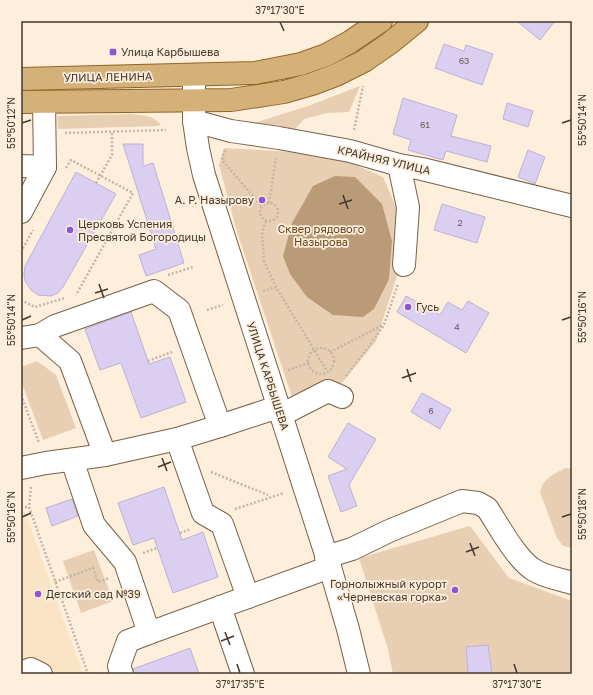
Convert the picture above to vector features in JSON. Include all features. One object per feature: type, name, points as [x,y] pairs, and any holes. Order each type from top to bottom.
[{"type":"main road","name":"УЛИЦА ЛЕНИНА","points":[[21,79],[255,73],[301,64],[332,52],[381,21]]},
{"type":"main road","points":[[21,102],[231,100],[284,92],[336,75],[364,61],[390,44],[417,21]]},
{"type":"street","name":"УЛИЦА КАРБЫШЕВА","points":[[194,75],[194,121],[204,176],[328,562],[348,629],[359,674]]},
{"type":"street","points":[[28,218],[55,169],[45,134],[44,102]]},
{"type":"street","name":"КРАЙНЯЯ УЛИЦА","points":[[194,121],[231,131],[350,151],[399,165],[422,169],[572,206]]},
{"type":"street","points":[[399,165],[408,208],[404,265]]},
{"type":"street","points":[[21,166],[55,169]]},
{"type":"street","points":[[31,336],[154,291],[179,310],[220,426]]},
{"type":"street","points":[[31,336],[70,361],[105,455]]},
{"type":"street","points":[[33,465],[105,455],[177,439],[279,411],[333,387]]},
{"type":"street","points":[[177,439],[203,513],[222,524],[248,597]]},
{"type":"street","points":[[72,460],[94,525],[125,562],[149,633]]},
{"type":"street","points":[[122,674],[119,666],[128,641],[248,597],[328,562],[389,531],[462,501],[478,503],[487,508],[521,558],[534,569],[546,575],[572,583]]},
{"type":"street","points":[[220,607],[243,674]]},
{"type":"street","points":[[21,673],[31,669],[41,674]]},
{"type":"path","points":[[350,151],[364,80]]},
{"type":"path","points":[[45,134],[166,130]]},
{"type":"path","points":[[231,131],[222,160],[263,206]]},
{"type":"path","points":[[96,183],[112,155],[112,132]]},
{"type":"path","points":[[269,203],[279,138]]},
{"type":"path","points":[[21,300],[35,308],[77,294],[133,193],[71,160],[55,169]]},
{"type":"path","points":[[269,203],[274,204],[278,208],[279,214],[272,221],[266,221],[262,218],[260,213],[263,206],[269,203]]},
{"type":"path","points":[[21,252],[28,218]]},
{"type":"path","points":[[266,221],[262,232],[264,261],[276,287],[314,351],[333,387]]},
{"type":"path","points":[[333,387],[339,386],[384,325],[404,265]]},
{"type":"path","points":[[257,293],[276,287]]},
{"type":"path","points":[[207,310],[226,304]]},
{"type":"path","points":[[330,352],[384,325]]},
{"type":"path","points":[[320,349],[330,352],[334,357],[331,370],[333,387],[321,374],[310,368],[309,359],[314,351],[320,349]]},
{"type":"path","points":[[21,395],[33,465],[29,507],[88,674]]},
{"type":"path","points":[[185,461],[268,495]]},
{"type":"path","points":[[217,522],[230,511],[286,492]]},
{"type":"path","points":[[21,508],[29,507]]},
{"type":"path","points":[[55,582],[93,568],[98,582],[128,571]]},
{"type":"shaded area","points":[[335,176],[355,177],[382,204],[392,241],[389,279],[374,309],[363,317],[333,315],[307,297],[290,274],[283,256],[292,223],[313,186]]},
{"type":"shaded area","name":"Детский сад №39","points":[[25,512],[83,674],[21,674],[21,514]]},
{"type":"green space","points":[[360,86],[349,112],[327,113],[304,119],[295,129],[243,130],[244,126],[308,106]]},
{"type":"green space","points":[[133,114],[151,117],[161,124],[158,126],[58,129],[57,116]]},
{"type":"green space","name":"Сквер рядового Назырова","points":[[224,148],[330,154],[383,177],[399,214],[401,264],[376,341],[332,395],[297,412],[237,232],[219,165]]},
{"type":"green space","points":[[37,361],[56,375],[76,428],[43,440],[21,381],[21,367]]},
{"type":"green space","points":[[566,468],[572,469],[572,548],[563,546],[557,538],[540,492],[543,483],[546,480],[553,474]]},
{"type":"green space","name":"Горнолыжный курорт «Черневская горка»","points":[[470,526],[509,578],[572,601],[572,674],[393,674],[388,649],[359,558]]},
{"type":"green space","points":[[94,550],[113,601],[81,613],[63,561]]},
{"type":"building","points":[[517,21],[555,21],[540,40]]},
{"type":"building","points":[[444,44],[464,51],[466,45],[493,54],[482,85],[435,68]]},
{"type":"building","points":[[403,98],[457,115],[451,136],[491,146],[487,162],[446,151],[443,160],[408,150],[411,140],[393,134]]},
{"type":"building","points":[[507,103],[533,111],[528,127],[503,119]]},
{"type":"building","points":[[123,144],[143,144],[143,166],[153,163],[184,263],[146,276],[139,255],[156,249]]},
{"type":"building","points":[[528,150],[545,157],[535,184],[518,177]]},
{"type":"building","name":"Церковь Успения Пресвятой Богородицы","points":[[76,172],[116,194],[63,287],[58,293],[51,296],[38,295],[31,290],[25,281],[25,266]]},
{"type":"building","points":[[442,204],[485,217],[477,243],[434,230]]},
{"type":"building","points":[[406,296],[440,315],[448,302],[462,310],[468,301],[489,313],[466,353],[397,312]]},
{"type":"building","points":[[131,312],[149,364],[170,357],[186,402],[141,418],[121,363],[100,370],[85,329]]},
{"type":"building","points":[[422,393],[451,409],[440,429],[411,412]]},
{"type":"building","points":[[348,423],[376,439],[349,485],[357,506],[341,512],[328,476],[347,469],[328,457]]},
{"type":"building","points":[[164,487],[182,540],[203,532],[218,577],[173,593],[154,538],[133,545],[118,503]]},
{"type":"building","points":[[72,499],[78,516],[52,526],[46,508]]},
{"type":"building","points":[[488,645],[492,674],[468,674],[466,647]]},
{"type":"building","points":[[190,648],[199,674],[134,674],[133,669]]},
{"type":"place","name":"Улица Карбышева","points":[[113,52]]},
{"type":"place","name":"А. Р. Назырову","points":[[262,200]]},
{"type":"place","name":"Церковь Успения Пресвятой Богородицы","points":[[70,230]]},
{"type":"place","name":"Гусь","points":[[408,307]]},
{"type":"place","name":"Горнолыжный курорт «Черневская горка»","points":[[455,590]]},
{"type":"place","name":"Детский сад №39","points":[[38,594]]}]
